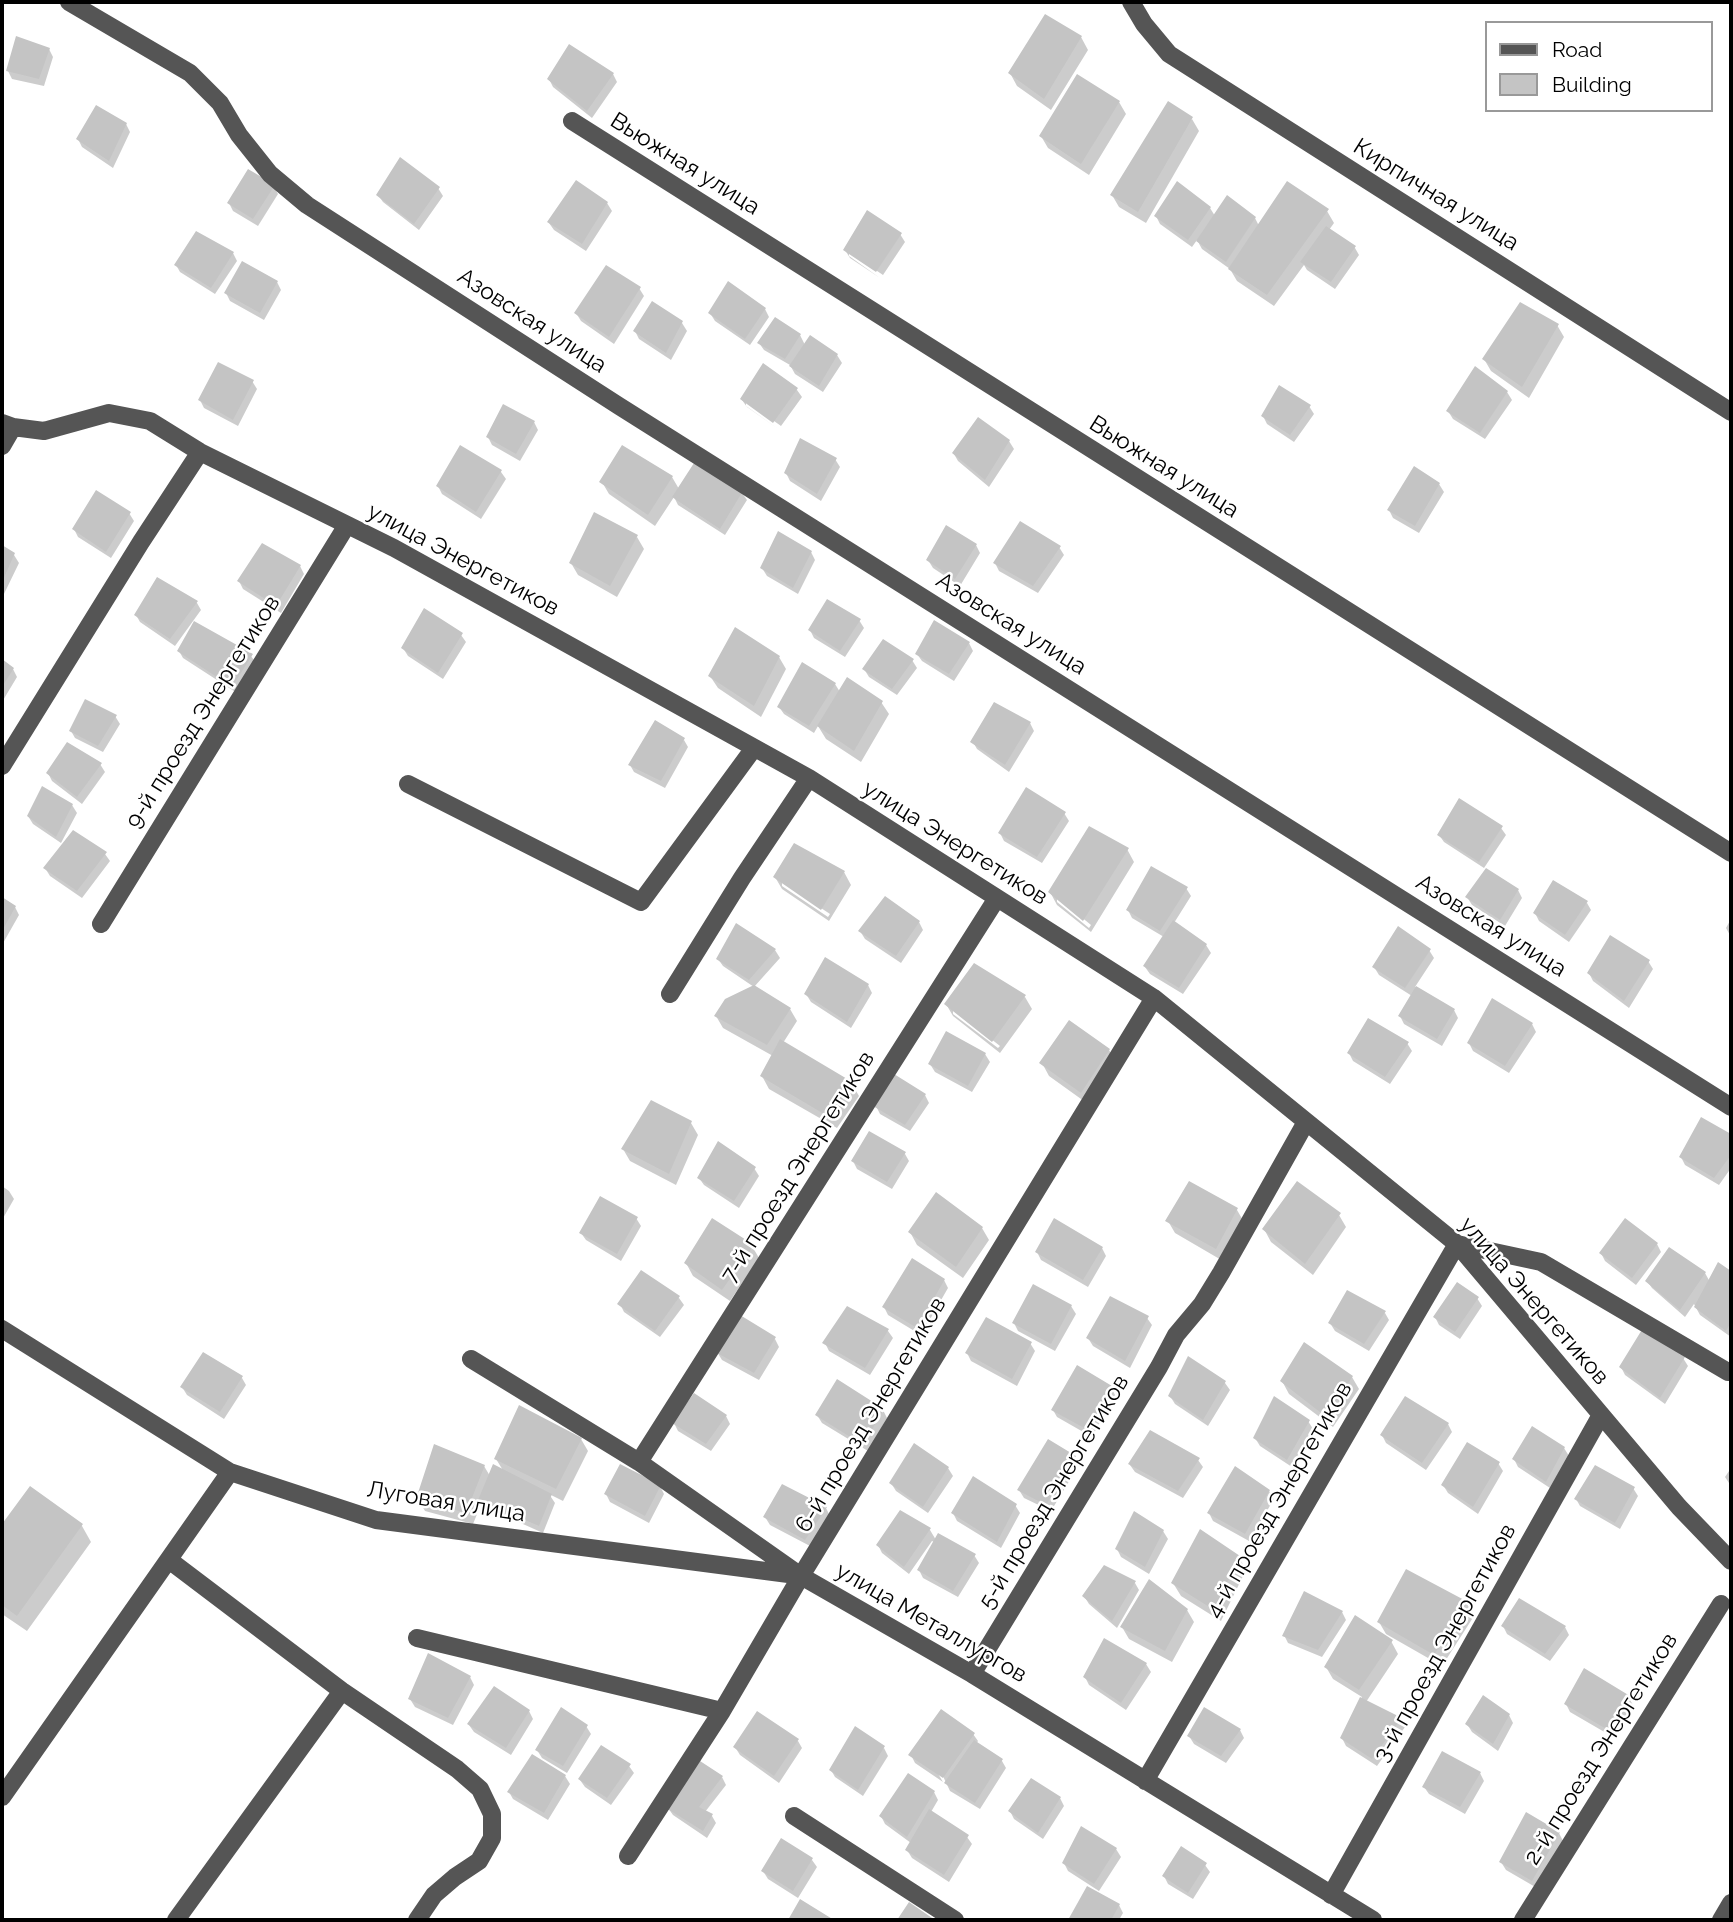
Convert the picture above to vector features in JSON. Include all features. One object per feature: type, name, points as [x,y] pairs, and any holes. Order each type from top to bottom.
[{"type":"street","name":"Азовская улица","points":[[69,2],[190,72],[220,103],[239,135],[270,174],[307,205],[619,406],[1731,1107]]},
{"type":"street","name":"Кирпичная улица","points":[[1131,2],[1144,24],[1169,54],[1731,411]]},
{"type":"street","name":"Вьюжная улица","points":[[572,121],[1731,853]]},
{"type":"street","name":"улица Энергетиков","points":[[7,425],[44,431],[109,413],[150,421],[200,452],[394,548],[808,778],[1153,998],[1457,1244],[1679,1507],[1731,1562]]},
{"type":"street","points":[[2,446],[7,425]]},
{"type":"street","points":[[2,766],[200,452]]},
{"type":"street","name":"9-й проезд Энергетиков","points":[[101,925],[347,525]]},
{"type":"street","points":[[408,784],[640,902],[754,748]]},
{"type":"street","points":[[670,994],[808,778]]},
{"type":"street","name":"7-й проезд Энергетиков","points":[[639,1462],[998,898]]},
{"type":"street","name":"6-й проезд Энергетиков","points":[[628,1856],[722,1711],[801,1576],[1153,998]]},
{"type":"street","name":"5-й проезд Энергетиков","points":[[972,1674],[1176,1335],[1202,1304],[1221,1273],[1306,1122]]},
{"type":"street","points":[[1457,1244],[1541,1262],[1728,1372]]},
{"type":"street","name":"4-й проезд Энергетиков","points":[[1144,1781],[1457,1244]]},
{"type":"street","name":"Луговая улица","points":[[2,1329],[230,1472],[376,1520],[801,1576]]},
{"type":"street","name":"улица Металлургов","points":[[471,1359],[639,1462],[801,1576],[972,1674],[1373,1920]]},
{"type":"street","name":"3-й проезд Энергетиков","points":[[1331,1895],[1601,1415]]},
{"type":"street","points":[[2,1797],[230,1472]]},
{"type":"street","points":[[169,1560],[342,1691],[457,1769],[480,1789],[492,1814],[492,1838],[479,1861],[434,1895],[417,1920]]},
{"type":"street","name":"2-й проезд Энергетиков","points":[[1523,1920],[1721,1604]]},
{"type":"street","points":[[417,1638],[722,1711]]},
{"type":"street","points":[[176,1920],[342,1691]]},
{"type":"street","points":[[794,1816],[956,1920]]},
{"type":"street","points":[[1721,1920],[1731,1903]]},
{"type":"building","points":[[1045,14],[1082,36],[1044,99],[1008,73]]},
{"type":"building","points":[[16,36],[50,48],[39,79],[6,71]]},
{"type":"building","points":[[569,44],[614,73],[587,111],[547,79]]},
{"type":"building","points":[[1077,74],[1120,101],[1081,164],[1039,136]]},
{"type":"building","points":[[1168,101],[1193,117],[1138,212],[1110,195]]},
{"type":"building","points":[[96,105],[127,123],[109,161],[76,139]]},
{"type":"building","points":[[400,157],[440,187],[414,224],[376,195]]},
{"type":"building","points":[[248,169],[275,185],[253,219],[227,203]]},
{"type":"building","points":[[576,180],[608,202],[582,244],[547,222]]},
{"type":"building","points":[[1177,181],[1211,207],[1188,240],[1154,216]]},
{"type":"building","points":[[1287,181],[1329,209],[1267,295],[1228,269]]},
{"type":"building","points":[[1227,195],[1256,217],[1226,262],[1196,241]]},
{"type":"building","points":[[867,210],[902,233],[876,272],[843,250]]},
{"type":"building","points":[[1326,226],[1356,246],[1331,282],[1300,262]]},
{"type":"building","points":[[196,231],[234,252],[211,288],[174,265]]},
{"type":"building","points":[[242,261],[278,281],[260,313],[224,293]]},
{"type":"building","points":[[606,265],[641,287],[609,337],[574,313]]},
{"type":"building","points":[[728,281],[766,308],[745,339],[708,313]]},
{"type":"building","points":[[652,301],[683,321],[666,353],[633,331]]},
{"type":"building","points":[[1520,302],[1559,324],[1522,387],[1482,359]]},
{"type":"building","points":[[775,317],[801,334],[785,359],[757,343]]},
{"type":"building","points":[[810,335],[838,354],[819,386],[789,366]]},
{"type":"building","points":[[218,362],[254,380],[233,420],[198,400]]},
{"type":"building","points":[[763,363],[798,388],[773,423],[740,399]]},
{"type":"building","points":[[1475,366],[1508,391],[1480,433],[1446,411]]},
{"type":"building","points":[[1279,385],[1311,405],[1290,435],[1261,416]]},
{"type":"building","points":[[503,404],[535,421],[516,454],[486,437]]},
{"type":"building","points":[[978,417],[1010,440],[985,480],[952,453]]},
{"type":"building","points":[[800,438],[837,458],[817,494],[784,473]]},
{"type":"building","points":[[460,445],[502,470],[476,512],[436,486]]},
{"type":"building","points":[[622,445],[673,476],[648,515],[599,482]]},
{"type":"building","points":[[694,463],[743,491],[720,529],[672,497]]},
{"type":"building","points":[[1414,466],[1440,483],[1415,526],[1387,510]]},
{"type":"building","points":[[96,490],[131,512],[106,552],[72,529]]},
{"type":"building","points":[[594,512],[638,535],[610,586],[569,563]]},
{"type":"building","points":[[1020,521],[1061,546],[1033,586],[993,563]]},
{"type":"building","points":[[946,525],[977,544],[955,579],[926,560]]},
{"type":"building","points":[[778,531],[812,551],[793,588],[760,568]]},
{"type":"building","points":[[262,543],[301,565],[276,606],[237,581]]},
{"type":"building","points":[[2,545],[15,553],[2,582]]},
{"type":"building","points":[[157,577],[198,601],[170,639],[134,615]]},
{"type":"building","points":[[827,599],[861,619],[840,651],[808,630]]},
{"type":"building","points":[[424,608],[463,633],[438,673],[401,648]]},
{"type":"building","points":[[934,620],[970,642],[949,674],[915,654]]},
{"type":"building","points":[[194,621],[253,654],[232,687],[177,651]]},
{"type":"building","points":[[735,627],[780,656],[754,706],[708,676]]},
{"type":"building","points":[[883,639],[914,659],[892,689],[862,669]]},
{"type":"building","points":[[2,659],[14,668],[2,687]]},
{"type":"building","points":[[802,662],[836,683],[809,726],[777,707]]},
{"type":"building","points":[[847,677],[883,701],[854,751],[817,726]]},
{"type":"building","points":[[85,699],[117,715],[98,746],[69,731]]},
{"type":"building","points":[[994,702],[1031,722],[1005,765],[970,742]]},
{"type":"building","points":[[655,720],[685,738],[661,781],[628,765]]},
{"type":"building","points":[[67,742],[102,763],[77,797],[46,773]]},
{"type":"building","points":[[42,786],[73,804],[56,837],[27,816]]},
{"type":"building","points":[[1026,787],[1066,812],[1037,857],[998,833]]},
{"type":"building","points":[[1459,798],[1503,826],[1479,862],[1437,835]]},
{"type":"building","points":[[1089,826],[1129,848],[1083,921],[1048,892]]},
{"type":"building","points":[[73,830],[107,852],[77,891],[43,868]]},
{"type":"building","points":[[794,843],[845,871],[821,910],[773,877]]},
{"type":"building","points":[[1151,866],[1188,887],[1160,931],[1126,910]]},
{"type":"building","points":[[1486,868],[1519,889],[1500,920],[1465,897]]},
{"type":"building","points":[[1553,880],[1588,901],[1565,935],[1533,913]]},
{"type":"building","points":[[885,896],[920,921],[896,956],[858,931]]},
{"type":"building","points":[[2,897],[16,906],[2,931]]},
{"type":"building","points":[[1173,920],[1207,944],[1179,988],[1143,966]]},
{"type":"building","points":[[736,923],[776,949],[749,980],[716,959]]},
{"type":"building","points":[[1398,926],[1431,949],[1405,988],[1372,967]]},
{"type":"building","points":[[1610,935],[1650,960],[1624,1001],[1587,973]]},
{"type":"building","points":[[825,957],[869,984],[847,1022],[804,994]]},
{"type":"building","points":[[974,963],[1026,995],[992,1042],[944,1004]]},
{"type":"building","points":[[754,985],[791,1008],[767,1045],[714,1016],[725,999]]},
{"type":"building","points":[[1416,986],[1455,1009],[1437,1039],[1398,1016]]},
{"type":"building","points":[[1492,998],[1533,1023],[1505,1066],[1467,1043]]},
{"type":"building","points":[[1368,1018],[1409,1042],[1385,1077],[1347,1053]]},
{"type":"building","points":[[1069,1020],[1110,1049],[1081,1093],[1039,1063]]},
{"type":"building","points":[[946,1031],[986,1053],[968,1086],[928,1064]]},
{"type":"building","points":[[780,1039],[854,1083],[829,1117],[760,1076]]},
{"type":"building","points":[[894,1074],[926,1094],[905,1125],[873,1106]]},
{"type":"building","points":[[651,1100],[692,1121],[669,1174],[621,1149]]},
{"type":"building","points":[[1701,1117],[1731,1134],[1731,1155],[1714,1178],[1679,1157]]},
{"type":"building","points":[[869,1131],[906,1152],[887,1182],[851,1161]]},
{"type":"building","points":[[718,1141],[756,1167],[734,1201],[697,1178]]},
{"type":"building","points":[[1189,1181],[1238,1208],[1216,1249],[1165,1221]]},
{"type":"building","points":[[1297,1181],[1341,1213],[1305,1264],[1262,1229]]},
{"type":"building","points":[[936,1192],[983,1227],[956,1267],[908,1232]]},
{"type":"building","points":[[600,1196],[638,1217],[617,1254],[579,1233]]},
{"type":"building","points":[[712,1218],[754,1245],[722,1290],[684,1263]]},
{"type":"building","points":[[1054,1218],[1103,1247],[1083,1280],[1035,1252]]},
{"type":"building","points":[[1625,1218],[1658,1243],[1632,1278],[1599,1253]]},
{"type":"building","points":[[1669,1247],[1706,1272],[1680,1310],[1645,1281]]},
{"type":"building","points":[[912,1258],[945,1279],[917,1328],[882,1307]]},
{"type":"building","points":[[1718,1262],[1731,1271],[1731,1322],[1726,1331],[1694,1307]]},
{"type":"building","points":[[641,1270],[680,1296],[655,1331],[617,1304]]},
{"type":"building","points":[[1457,1282],[1479,1297],[1455,1332],[1433,1317]]},
{"type":"building","points":[[1033,1284],[1072,1305],[1051,1344],[1012,1323]]},
{"type":"building","points":[[1347,1290],[1386,1311],[1364,1344],[1328,1323]]},
{"type":"building","points":[[1110,1296],[1149,1316],[1125,1361],[1086,1338]]},
{"type":"building","points":[[847,1306],[889,1329],[865,1368],[822,1343]]},
{"type":"building","points":[[740,1315],[776,1337],[754,1373],[715,1352]]},
{"type":"building","points":[[986,1317],[1032,1342],[1012,1379],[965,1353]]},
{"type":"building","points":[[1643,1328],[1685,1357],[1660,1398],[1619,1367]]},
{"type":"building","points":[[1304,1342],[1353,1376],[1325,1416],[1280,1381]]},
{"type":"building","points":[[203,1352],[243,1376],[220,1412],[180,1387]]},
{"type":"building","points":[[1188,1356],[1226,1381],[1203,1420],[1168,1396]]},
{"type":"building","points":[[1077,1365],[1112,1386],[1088,1430],[1051,1410]]},
{"type":"building","points":[[837,1379],[884,1409],[863,1445],[815,1415]]},
{"type":"building","points":[[694,1393],[727,1415],[706,1444],[672,1423]]},
{"type":"building","points":[[1274,1396],[1310,1420],[1287,1460],[1253,1438]]},
{"type":"building","points":[[1405,1396],[1449,1423],[1422,1463],[1380,1435]]},
{"type":"building","points":[[519,1405],[582,1438],[556,1489],[494,1459]]},
{"type":"building","points":[[1532,1426],[1565,1447],[1546,1482],[1512,1459]]},
{"type":"building","points":[[1150,1430],[1200,1458],[1178,1491],[1128,1464]]},
{"type":"building","points":[[1048,1439],[1076,1456],[1046,1505],[1017,1490]]},
{"type":"building","points":[[1467,1442],[1500,1462],[1473,1507],[1441,1485]]},
{"type":"building","points":[[914,1443],[949,1467],[923,1507],[889,1483]]},
{"type":"building","points":[[434,1444],[485,1465],[466,1513],[416,1499]]},
{"type":"building","points":[[493,1464],[552,1494],[539,1526],[478,1500]]},
{"type":"building","points":[[620,1464],[661,1485],[645,1516],[604,1494]]},
{"type":"building","points":[[1595,1465],[1635,1487],[1615,1523],[1574,1499]]},
{"type":"building","points":[[1235,1466],[1270,1490],[1245,1534],[1207,1513]]},
{"type":"building","points":[[973,1476],[1017,1504],[997,1542],[951,1513]]},
{"type":"building","points":[[782,1484],[827,1507],[805,1540],[763,1517]]},
{"type":"building","points":[[30,1486],[83,1524],[17,1616],[2,1605],[2,1524]]},
{"type":"building","points":[[900,1510],[931,1528],[904,1567],[876,1545]]},
{"type":"building","points":[[1134,1511],[1164,1530],[1145,1567],[1115,1549]]},
{"type":"building","points":[[1200,1529],[1240,1556],[1214,1610],[1171,1583]]},
{"type":"building","points":[[938,1533],[976,1554],[953,1591],[917,1570]]},
{"type":"building","points":[[1104,1565],[1136,1581],[1112,1621],[1082,1596]]},
{"type":"building","points":[[1406,1569],[1468,1602],[1434,1655],[1377,1622]]},
{"type":"building","points":[[1149,1579],[1188,1609],[1165,1651],[1120,1627]]},
{"type":"building","points":[[1304,1591],[1343,1611],[1318,1650],[1282,1636]]},
{"type":"building","points":[[1519,1598],[1566,1626],[1545,1654],[1501,1626]]},
{"type":"building","points":[[1355,1615],[1393,1640],[1359,1690],[1324,1667]]},
{"type":"building","points":[[1104,1638],[1147,1663],[1121,1703],[1083,1677]]},
{"type":"building","points":[[428,1653],[471,1676],[448,1718],[408,1699]]},
{"type":"building","points":[[1584,1668],[1630,1696],[1608,1730],[1564,1704]]},
{"type":"building","points":[[494,1686],[530,1710],[506,1748],[467,1724]]},
{"type":"building","points":[[1483,1695],[1510,1714],[1493,1744],[1465,1724]]},
{"type":"building","points":[[1360,1697],[1402,1718],[1372,1759],[1340,1738]]},
{"type":"building","points":[[561,1707],[588,1725],[563,1766],[535,1750]]},
{"type":"building","points":[[1204,1707],[1241,1729],[1221,1756],[1187,1736]]},
{"type":"building","points":[[941,1709],[975,1733],[943,1778],[908,1755]]},
{"type":"building","points":[[757,1711],[799,1739],[774,1776],[733,1747]]},
{"type":"building","points":[[855,1726],[885,1746],[858,1790],[829,1770]]},
{"type":"building","points":[[974,1740],[1003,1759],[975,1803],[944,1783]]},
{"type":"building","points":[[601,1745],[631,1764],[607,1798],[578,1779]]},
{"type":"building","points":[[1442,1751],[1481,1772],[1460,1807],[1422,1787]]},
{"type":"building","points":[[532,1754],[566,1775],[544,1813],[507,1792]]},
{"type":"building","points":[[700,1761],[723,1776],[699,1807],[713,1814],[703,1831],[666,1808]]},
{"type":"building","points":[[908,1773],[935,1791],[907,1837],[879,1816]]},
{"type":"building","points":[[1031,1778],[1061,1797],[1038,1833],[1008,1811]]},
{"type":"building","points":[[929,1809],[969,1835],[944,1875],[905,1850]]},
{"type":"building","points":[[1526,1812],[1560,1832],[1532,1881],[1499,1862]]},
{"type":"building","points":[[1081,1826],[1117,1848],[1094,1884],[1062,1863]]},
{"type":"building","points":[[781,1838],[813,1858],[793,1891],[761,1871]]},
{"type":"building","points":[[1181,1846],[1207,1863],[1188,1893],[1162,1876]]},
{"type":"building","points":[[1087,1886],[1120,1904],[1111,1920],[1068,1920]]},
{"type":"building","points":[[800,1899],[834,1920],[788,1920]]},
{"type":"building","points":[[909,1902],[935,1920],[897,1920]]}]
